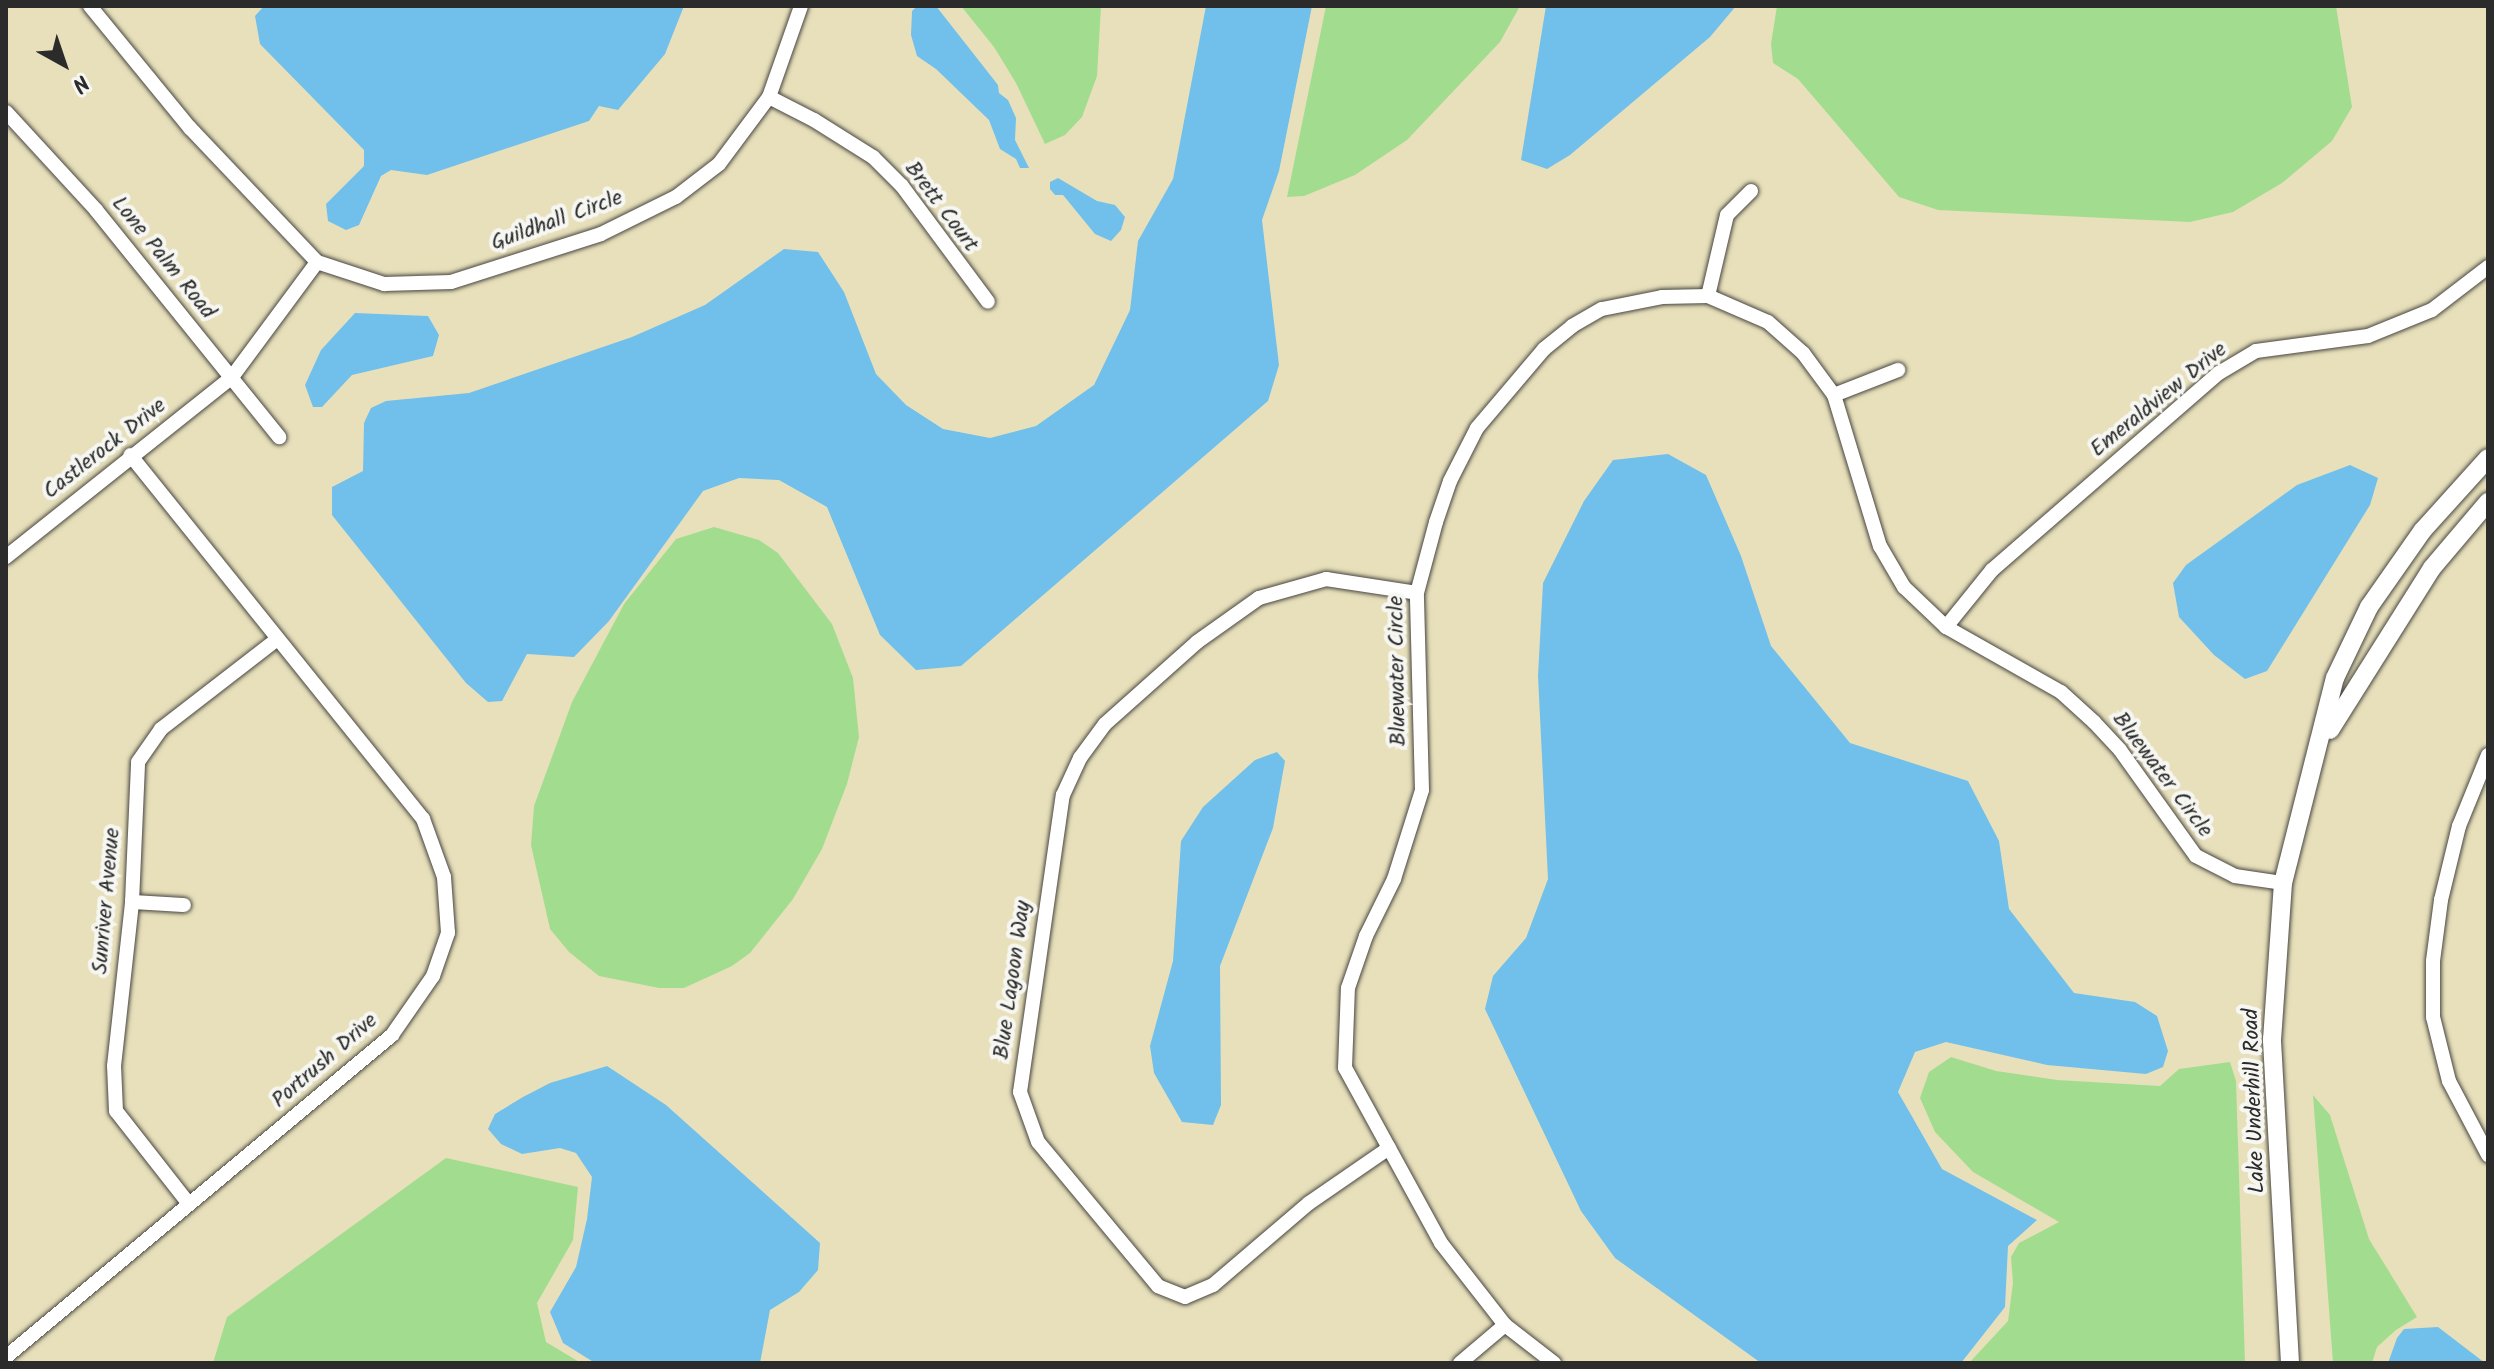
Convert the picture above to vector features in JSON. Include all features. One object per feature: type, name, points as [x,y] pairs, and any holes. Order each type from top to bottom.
[{"type":"street","name":"Guildhall Circle","points":[[90,6],[190,128],[317,262],[384,284],[451,282],[601,234],[676,197],[719,164],[769,97],[801,6]]},
{"type":"street","name":"Brett Court","points":[[769,97],[814,120],[873,157],[902,186],[988,302]]},
{"type":"street","name":"Lone Palm Road","points":[[6,112],[96,210],[279,437]]},
{"type":"street","points":[[1708,296],[1727,215],[1751,191]]},
{"type":"street","points":[[232,377],[317,262]]},
{"type":"street","name":"Emeraldview Drive","points":[[1946,627],[1992,570],[2219,373],[2256,351],[2368,336],[2432,310],[2488,267]]},
{"type":"street","name":"Bluewater Circle","points":[[1554,1363],[1505,1325],[1441,1243],[1345,1068],[1348,988],[1366,936],[1394,879],[1422,790],[1417,593],[1450,481],[1477,428],[1544,349],[1572,326],[1602,309],[1662,297],[1708,296],[1768,322],[1803,353],[1834,395],[1880,546],[1904,587],[1946,627],[2061,692],[2094,722],[2120,750],[2196,856],[2235,876],[2283,883]]},
{"type":"street","points":[[1834,395],[1898,370]]},
{"type":"street","name":"Castlerock Drive","points":[[6,557],[130,455],[232,377]]},
{"type":"street","name":"Portrush Drive","points":[[6,1357],[392,1035],[433,976],[448,933],[444,877],[423,819],[130,455]]},
{"type":"street","name":"Lake Underhill Road","points":[[2290,1363],[2272,1040],[2283,883],[2335,678],[2369,607],[2423,530],[2488,458]]},
{"type":"street","name":"Lake Underhill Road","points":[[2320,746],[2378,648],[2432,568],[2488,502]]},
{"type":"street","name":"Blue Lagoon Way","points":[[1389,1148],[1309,1203],[1213,1285],[1185,1297],[1158,1286],[1038,1142],[1020,1092],[1063,795],[1080,758],[1105,724],[1197,642],[1259,598],[1326,579],[1417,593]]},
{"type":"street","name":"Sunriver Avenue","points":[[189,1204],[116,1111],[114,1066],[132,902],[138,762],[161,729],[276,640]]},
{"type":"street","points":[[2488,755],[2459,826],[2441,900],[2433,961],[2433,1017],[2449,1081],[2488,1155]]},
{"type":"street","points":[[132,902],[184,905]]},
{"type":"street","points":[[1460,1363],[1505,1325]]},
{"type":"green space","points":[[961,6],[1101,6],[1097,76],[1082,117],[1065,135],[1045,144],[1016,83],[994,47]]},
{"type":"green space","points":[[1326,6],[1520,6],[1500,42],[1407,140],[1355,175],[1304,196],[1287,197]]},
{"type":"green space","points":[[1777,6],[2336,6],[2352,107],[2332,141],[2282,183],[2233,212],[2190,222],[1938,210],[1899,197],[1798,79],[1773,63],[1771,44]]},
{"type":"green space","points":[[714,527],[759,540],[778,553],[832,624],[853,678],[859,737],[847,784],[822,849],[793,899],[750,953],[732,966],[684,988],[659,988],[599,976],[569,952],[550,929],[531,845],[534,806],[572,702],[624,604],[676,539]]},
{"type":"green space","points":[[1951,1057],[1996,1071],[2057,1080],[2160,1086],[2179,1069],[2230,1062],[2236,1081],[2245,1363],[1969,1363],[2008,1321],[2013,1283],[2011,1257],[2019,1243],[2059,1222],[1973,1172],[1935,1132],[1920,1098],[1929,1072]]},
{"type":"green space","points":[[2313,1095],[2330,1115],[2369,1239],[2417,1317],[2377,1347],[2372,1363],[2333,1363]]},
{"type":"green space","points":[[446,1158],[578,1187],[573,1240],[537,1303],[546,1342],[581,1363],[213,1363],[227,1317]]},
{"type":"water","points":[[264,6],[684,6],[665,54],[618,110],[599,106],[589,121],[427,175],[391,170],[381,176],[359,225],[346,230],[328,221],[326,204],[364,166],[364,150],[260,44],[255,16]]},
{"type":"water","points":[[917,6],[936,6],[998,85],[999,93],[1008,100],[1016,118],[1015,140],[1029,168],[1020,168],[1016,159],[1000,149],[989,120],[936,69],[917,56],[911,35],[912,11]]},
{"type":"water","points":[[1206,6],[1312,6],[1279,171],[1262,220],[1279,365],[1268,401],[961,666],[916,670],[880,635],[827,507],[779,480],[739,478],[703,491],[609,621],[574,657],[527,654],[502,701],[488,702],[466,683],[332,515],[332,487],[363,471],[364,423],[371,408],[386,401],[469,393],[632,337],[705,305],[784,249],[818,252],[844,292],[876,374],[906,405],[943,429],[990,438],[1036,426],[1094,385],[1130,310],[1138,241],[1173,179]]},
{"type":"water","points":[[1546,6],[1736,6],[1710,37],[1570,155],[1547,169],[1521,160]]},
{"type":"water","points":[[1058,178],[1097,201],[1115,205],[1125,217],[1121,230],[1111,241],[1095,234],[1063,195],[1055,195],[1050,189],[1050,182]]},
{"type":"water","points":[[355,313],[428,316],[439,335],[433,356],[352,375],[322,407],[313,407],[305,385],[321,350]]},
{"type":"water","points":[[1668,454],[1706,475],[1741,556],[1771,646],[1850,743],[1968,781],[1999,841],[2009,909],[2074,993],[2135,1002],[2157,1016],[2168,1051],[2163,1067],[2146,1074],[2047,1065],[1946,1042],[1915,1052],[1898,1092],[1942,1169],[2037,1220],[2008,1246],[2005,1307],[1961,1363],[1761,1363],[1615,1258],[1581,1211],[1485,1009],[1493,976],[1526,938],[1548,879],[1538,676],[1543,583],[1584,501],[1613,460]]},
{"type":"water","points":[[2350,465],[2378,478],[2370,505],[2267,671],[2245,679],[2214,655],[2179,617],[2173,583],[2186,565],[2297,485]]},
{"type":"water","points":[[1277,752],[1285,761],[1273,828],[1220,966],[1221,1105],[1213,1125],[1182,1122],[1154,1073],[1150,1046],[1173,961],[1181,841],[1203,807],[1255,760]]},
{"type":"water","points":[[607,1066],[666,1105],[820,1243],[818,1270],[799,1292],[770,1310],[760,1363],[595,1363],[563,1343],[550,1312],[576,1267],[587,1219],[592,1177],[576,1153],[560,1148],[522,1154],[501,1144],[488,1129],[495,1114],[523,1097],[550,1083]]},
{"type":"water","points":[[2438,1327],[2485,1363],[2388,1363],[2397,1338],[2404,1329]]}]
